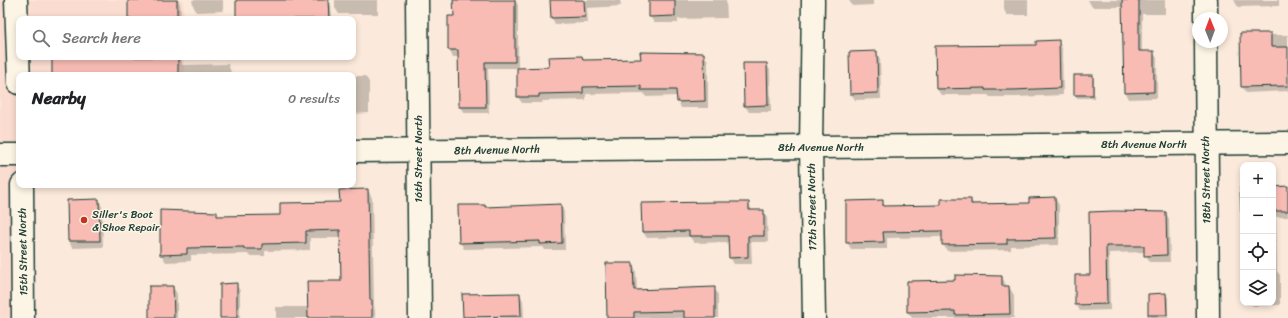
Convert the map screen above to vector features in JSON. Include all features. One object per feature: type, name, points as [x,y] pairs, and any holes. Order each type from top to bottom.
[{"type":"street","points":[[16,0],[17,16]]},
{"type":"street","name":"16th Street North","points":[[417,0],[420,318]]},
{"type":"street","name":"17th Street North","points":[[814,0],[811,147],[814,318]]},
{"type":"street","points":[[1206,0],[1206,12]]},
{"type":"street","name":"18th Street North","points":[[1206,48],[1208,318]]},
{"type":"street","points":[[18,60],[19,72]]},
{"type":"street","name":"8th Avenue North","points":[[356,151],[1206,144],[1288,142]]},
{"type":"street","points":[[0,155],[16,155]]},
{"type":"street","name":"15th Street North","points":[[22,188],[24,318]]},
{"type":"shaded area","points":[[0,0],[183,0],[184,16],[16,16],[16,60],[184,60],[184,72],[16,72],[16,188],[19,188],[23,318],[0,318]]},
{"type":"building","points":[[128,0],[177,0],[177,16],[128,16]]},
{"type":"building","points":[[236,0],[328,0],[329,16],[236,16]]},
{"type":"building","points":[[453,0],[515,0],[515,62],[485,62],[486,107],[459,107],[458,50],[448,50],[448,16],[454,16]]},
{"type":"building","points":[[550,0],[584,0],[585,17],[551,18]]},
{"type":"building","points":[[649,0],[675,0],[675,16],[649,17]]},
{"type":"building","points":[[1122,0],[1139,0],[1139,51],[1154,51],[1154,92],[1124,93]]},
{"type":"building","points":[[1240,33],[1271,33],[1271,47],[1288,47],[1288,86],[1241,87]]},
{"type":"building","points":[[1059,40],[1060,88],[1013,90],[985,90],[985,88],[936,89],[935,46],[1036,45],[1036,41]]},
{"type":"building","points":[[877,51],[878,93],[850,94],[849,52]]},
{"type":"building","points":[[640,52],[704,53],[705,101],[677,102],[676,90],[641,90],[641,86],[583,87],[583,93],[539,94],[539,97],[517,97],[517,68],[549,67],[548,57],[582,56],[583,60],[641,59]]},
{"type":"building","points":[[52,60],[178,60],[178,72],[52,72]]},
{"type":"building","points":[[743,63],[767,63],[768,105],[744,106]]},
{"type":"building","points":[[1074,75],[1093,75],[1093,95],[1074,95]]},
{"type":"building","points":[[1288,186],[1288,211],[1276,211],[1276,187]]},
{"type":"building","points":[[368,189],[370,300],[372,300],[372,318],[308,318],[307,281],[341,281],[340,230],[306,231],[306,243],[262,244],[262,249],[244,249],[244,247],[187,248],[187,254],[160,255],[160,210],[217,212],[217,216],[280,215],[280,203],[340,202],[339,190]]},
{"type":"building","points":[[1055,197],[1056,238],[1007,239],[1007,244],[942,245],[942,231],[883,232],[884,242],[846,243],[846,201],[883,200],[883,206],[941,205],[941,199],[971,199],[971,204],[1029,203],[1029,198]]},
{"type":"building","points":[[99,199],[100,241],[68,241],[67,200]]},
{"type":"building","points":[[749,202],[749,210],[764,210],[764,236],[748,236],[748,257],[729,258],[728,236],[689,236],[689,231],[642,232],[641,203]]},
{"type":"building","points":[[561,204],[562,243],[540,244],[540,241],[459,243],[458,205],[485,205],[485,207]]},
{"type":"building","points":[[1089,212],[1166,212],[1167,255],[1144,256],[1144,246],[1106,246],[1107,304],[1075,305],[1075,275],[1090,275]]},
{"type":"building","points":[[606,263],[633,263],[634,290],[715,287],[715,318],[684,318],[684,311],[634,312],[634,318],[607,318]]},
{"type":"building","points":[[955,275],[1002,276],[1002,286],[1009,286],[1010,314],[955,315],[955,311],[907,312],[907,281],[955,280]]},
{"type":"building","points":[[237,283],[237,318],[220,318],[220,284]]},
{"type":"building","points":[[149,286],[173,286],[174,318],[149,318]]},
{"type":"building","points":[[520,293],[521,316],[463,317],[462,294]]},
{"type":"building","points":[[1166,293],[1167,315],[1148,315],[1148,294]]},
{"type":"place","name":"Siller's Boot & Shoe Repair","points":[[84,220]]}]
